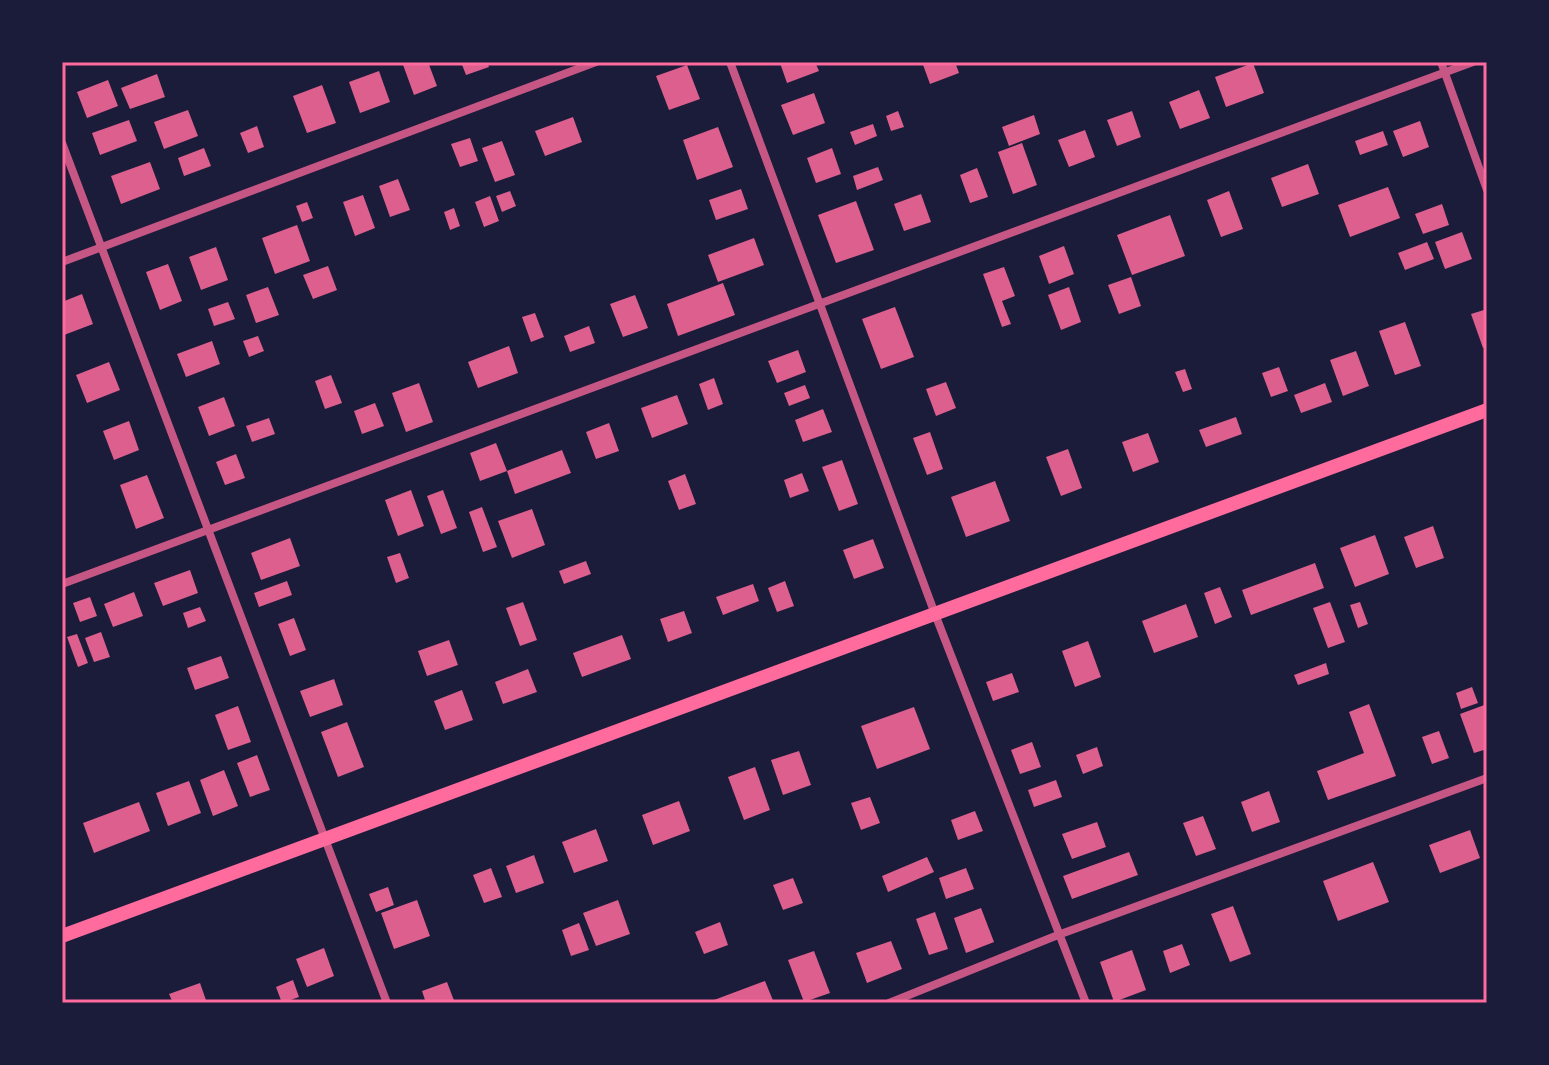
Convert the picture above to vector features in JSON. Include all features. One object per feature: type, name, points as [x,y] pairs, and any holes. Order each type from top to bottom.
[{"type":"highway","points":[[62,936],[1487,410]]},
{"type":"street","points":[[62,262],[596,62]]},
{"type":"street","points":[[730,62],[935,614],[1086,1003]]},
{"type":"street","points":[[1441,62],[1487,190]]},
{"type":"street","points":[[62,584],[1473,62]]},
{"type":"street","points":[[62,143],[387,1003]]},
{"type":"street","points":[[889,1003],[1058,935],[1487,778]]},
{"type":"building","points":[[402,62],[428,62],[437,86],[414,95]]},
{"type":"building","points":[[461,62],[487,62],[489,67],[466,75]]},
{"type":"building","points":[[815,62],[819,71],[787,83],[780,63]]},
{"type":"building","points":[[922,62],[955,62],[959,73],[930,84]]},
{"type":"building","points":[[1253,63],[1264,93],[1226,107],[1215,77]]},
{"type":"building","points":[[687,65],[700,99],[669,110],[656,76]]},
{"type":"building","points":[[379,71],[390,102],[360,113],[349,82]]},
{"type":"building","points":[[157,74],[165,97],[130,109],[121,88]]},
{"type":"building","points":[[108,80],[118,106],[87,118],[77,92]]},
{"type":"building","points":[[322,85],[336,123],[307,133],[293,96]]},
{"type":"building","points":[[1199,90],[1210,118],[1180,129],[1169,102]]},
{"type":"building","points":[[814,93],[825,123],[793,135],[781,105]]},
{"type":"building","points":[[188,110],[198,136],[164,149],[154,122]]},
{"type":"building","points":[[898,111],[904,127],[891,131],[886,116]]},
{"type":"building","points":[[1132,111],[1141,137],[1117,146],[1107,120]]},
{"type":"building","points":[[1034,115],[1040,134],[1009,146],[1002,127]]},
{"type":"building","points":[[573,117],[582,142],[545,156],[535,131]]},
{"type":"building","points":[[129,120],[137,141],[100,155],[92,133]]},
{"type":"building","points":[[1420,121],[1429,147],[1403,157],[1393,131]]},
{"type":"building","points":[[873,124],[877,136],[855,145],[850,132]]},
{"type":"building","points":[[257,126],[264,147],[248,153],[240,133]]},
{"type":"building","points":[[718,127],[733,167],[697,180],[683,140]]},
{"type":"building","points":[[1085,130],[1095,157],[1069,167],[1058,140]]},
{"type":"building","points":[[1383,131],[1388,145],[1360,155],[1355,141]]},
{"type":"building","points":[[470,138],[478,161],[460,167],[451,144]]},
{"type":"building","points":[[502,141],[515,175],[495,182],[482,148]]},
{"type":"building","points":[[1022,143],[1037,185],[1013,194],[998,152]]},
{"type":"building","points":[[204,148],[211,166],[184,176],[178,158]]},
{"type":"building","points":[[832,148],[841,174],[816,183],[807,158]]},
{"type":"building","points":[[150,162],[160,189],[121,204],[111,176]]},
{"type":"building","points":[[1308,164],[1319,194],[1282,207],[1271,178]]},
{"type":"building","points":[[878,167],[883,180],[857,190],[853,176]]},
{"type":"building","points":[[977,168],[988,197],[970,203],[960,175]]},
{"type":"building","points":[[398,179],[410,210],[390,217],[379,186]]},
{"type":"building","points":[[1388,187],[1400,218],[1350,237],[1338,205]]},
{"type":"building","points":[[741,189],[748,209],[716,220],[709,200]]},
{"type":"building","points":[[510,191],[516,206],[502,212],[496,196]]},
{"type":"building","points":[[1229,191],[1243,229],[1221,237],[1207,200]]},
{"type":"building","points":[[921,194],[931,222],[904,231],[894,204]]},
{"type":"building","points":[[363,195],[375,228],[355,236],[343,202]]},
{"type":"building","points":[[490,196],[499,221],[484,227],[475,202]]},
{"type":"building","points":[[856,201],[874,250],[836,263],[818,215]]},
{"type":"building","points":[[307,202],[313,218],[302,222],[296,206]]},
{"type":"building","points":[[1442,204],[1449,225],[1423,234],[1415,214]]},
{"type":"building","points":[[454,208],[460,226],[450,230],[444,212]]},
{"type":"building","points":[[1170,215],[1185,256],[1132,275],[1117,235]]},
{"type":"building","points":[[297,225],[310,261],[275,274],[262,238]]},
{"type":"building","points":[[1462,232],[1472,259],[1445,269],[1435,242]]},
{"type":"building","points":[[754,238],[764,265],[718,282],[708,255]]},
{"type":"building","points":[[1427,242],[1434,259],[1405,270],[1398,253]]},
{"type":"building","points":[[1064,246],[1074,274],[1049,284],[1039,256]]},
{"type":"building","points":[[216,247],[228,280],[201,290],[189,257]]},
{"type":"building","points":[[168,264],[182,301],[160,310],[146,272]]},
{"type":"building","points":[[328,266],[337,290],[313,299],[303,275]]},
{"type":"building","points":[[1004,267],[1015,296],[1002,301],[1011,324],[1002,327],[983,274]]},
{"type":"building","points":[[1131,277],[1141,306],[1119,314],[1108,285]]},
{"type":"building","points":[[723,283],[735,315],[678,336],[667,304]]},
{"type":"building","points":[[268,287],[279,315],[256,323],[246,295]]},
{"type":"building","points":[[1069,287],[1081,322],[1061,330],[1048,295]]},
{"type":"building","points":[[82,294],[93,324],[64,335],[62,302]]},
{"type":"building","points":[[635,295],[648,328],[623,337],[610,304]]},
{"type":"building","points":[[228,302],[235,319],[214,326],[208,309]]},
{"type":"building","points":[[895,307],[914,357],[881,369],[862,319]]},
{"type":"building","points":[[1487,309],[1487,346],[1483,348],[1471,314]]},
{"type":"building","points":[[535,313],[544,337],[531,342],[522,317]]},
{"type":"building","points":[[1405,322],[1421,366],[1395,375],[1379,331]]},
{"type":"building","points":[[589,326],[595,343],[570,352],[564,336]]},
{"type":"building","points":[[258,336],[264,351],[249,357],[243,341]]},
{"type":"building","points":[[212,341],[220,364],[186,377],[177,354]]},
{"type":"building","points":[[509,346],[518,373],[478,388],[468,362]]},
{"type":"building","points":[[798,350],[806,372],[777,383],[768,361]]},
{"type":"building","points":[[1356,351],[1369,386],[1343,396],[1330,360]]},
{"type":"building","points":[[109,362],[120,390],[87,403],[76,375]]},
{"type":"building","points":[[1279,367],[1288,391],[1271,397],[1262,373]]},
{"type":"building","points":[[1185,369],[1192,389],[1183,392],[1175,372]]},
{"type":"building","points":[[331,375],[342,403],[325,409],[315,381]]},
{"type":"building","points":[[714,378],[723,404],[708,410],[699,384]]},
{"type":"building","points":[[946,382],[956,408],[936,416],[926,389]]},
{"type":"building","points":[[419,383],[433,422],[406,432],[392,393]]},
{"type":"building","points":[[1325,383],[1332,402],[1301,413],[1294,395]]},
{"type":"building","points":[[805,385],[810,398],[789,406],[784,393]]},
{"type":"building","points":[[677,395],[688,424],[652,438],[641,408]]},
{"type":"building","points":[[224,397],[235,426],[209,436],[198,407]]},
{"type":"building","points":[[375,403],[384,426],[362,434],[354,411]]},
{"type":"building","points":[[823,409],[832,432],[803,442],[795,420]]},
{"type":"building","points":[[1236,417],[1242,434],[1206,447],[1199,430]]},
{"type":"building","points":[[269,418],[275,434],[252,442],[246,426]]},
{"type":"building","points":[[129,421],[139,450],[114,460],[103,431]]},
{"type":"building","points":[[609,423],[619,451],[596,459],[586,432]]},
{"type":"building","points":[[930,432],[943,469],[927,475],[913,438]]},
{"type":"building","points":[[1148,433],[1159,462],[1133,472],[1122,442]]},
{"type":"building","points":[[496,443],[507,471],[480,481],[470,453]]},
{"type":"building","points":[[1068,449],[1082,488],[1061,496],[1046,457]]},
{"type":"building","points":[[562,450],[571,473],[515,494],[507,471]]},
{"type":"building","points":[[236,454],[245,478],[225,485],[216,462]]},
{"type":"building","points":[[842,460],[858,504],[839,511],[822,467]]},
{"type":"building","points":[[802,473],[809,491],[790,498],[784,480]]},
{"type":"building","points":[[685,474],[696,504],[679,510],[668,481]]},
{"type":"building","points":[[147,475],[164,518],[136,529],[120,485]]},
{"type":"building","points":[[995,481],[1010,521],[966,537],[951,497]]},
{"type":"building","points":[[411,490],[424,526],[398,536],[385,500]]},
{"type":"building","points":[[443,490],[457,528],[441,534],[427,496]]},
{"type":"building","points":[[482,507],[497,547],[483,552],[469,512]]},
{"type":"building","points":[[532,509],[545,545],[512,558],[498,521]]},
{"type":"building","points":[[1433,526],[1444,558],[1416,568],[1404,537]]},
{"type":"building","points":[[1375,535],[1389,574],[1355,587],[1340,548]]},
{"type":"building","points":[[290,538],[300,566],[261,580],[251,553]]},
{"type":"building","points":[[873,539],[884,568],[854,579],[843,550]]},
{"type":"building","points":[[400,553],[409,578],[396,583],[387,557]]},
{"type":"building","points":[[586,561],[591,574],[564,584],[559,571]]},
{"type":"building","points":[[1315,563],[1324,588],[1251,615],[1242,590]]},
{"type":"building","points":[[190,570],[198,593],[163,606],[154,583]]},
{"type":"building","points":[[287,581],[292,595],[259,607],[254,593]]},
{"type":"building","points":[[785,581],[794,606],[777,612],[768,588]]},
{"type":"building","points":[[753,584],[759,601],[723,615],[716,597]]},
{"type":"building","points":[[1220,587],[1232,617],[1215,624],[1204,593]]},
{"type":"building","points":[[134,592],[143,616],[113,627],[104,604]]},
{"type":"building","points":[[90,597],[97,616],[80,622],[73,603]]},
{"type":"building","points":[[523,602],[537,640],[520,646],[506,608]]},
{"type":"building","points":[[1330,602],[1345,642],[1328,648],[1313,608]]},
{"type":"building","points":[[1360,602],[1368,624],[1358,628],[1350,605]]},
{"type":"building","points":[[1186,604],[1198,637],[1154,653],[1142,621]]},
{"type":"building","points":[[200,607],[206,621],[188,628],[183,613]]},
{"type":"building","points":[[684,611],[692,633],[668,642],[660,619]]},
{"type":"building","points":[[294,618],[306,650],[290,656],[278,624]]},
{"type":"building","points":[[101,632],[110,657],[94,662],[85,638]]},
{"type":"building","points":[[77,634],[88,663],[78,667],[67,637]]},
{"type":"building","points":[[622,635],[631,659],[582,677],[573,653]]},
{"type":"building","points":[[449,640],[458,665],[427,676],[418,651]]},
{"type":"building","points":[[1088,641],[1101,677],[1075,687],[1062,651]]},
{"type":"building","points":[[221,656],[229,678],[195,690],[187,668]]},
{"type":"building","points":[[1326,663],[1329,674],[1298,685],[1294,675]]},
{"type":"building","points":[[528,669],[537,692],[503,704],[495,682]]},
{"type":"building","points":[[1012,673],[1019,692],[993,701],[986,682]]},
{"type":"building","points":[[334,679],[343,705],[310,717],[300,691]]},
{"type":"building","points":[[1472,687],[1478,703],[1461,709],[1456,693]]},
{"type":"building","points":[[462,690],[473,720],[445,730],[434,701]]},
{"type":"building","points":[[1369,704],[1396,776],[1328,800],[1317,771],[1364,753],[1349,712]]},
{"type":"building","points":[[1487,704],[1487,749],[1474,753],[1460,714]]},
{"type":"building","points":[[238,706],[251,742],[228,750],[215,715]]},
{"type":"building","points":[[914,707],[930,749],[877,769],[861,726]]},
{"type":"building","points":[[347,722],[364,767],[338,777],[321,732]]},
{"type":"building","points":[[1439,731],[1449,758],[1432,764],[1422,737]]},
{"type":"building","points":[[1032,742],[1041,767],[1020,774],[1011,750]]},
{"type":"building","points":[[1097,747],[1103,766],[1083,774],[1076,755]]},
{"type":"building","points":[[799,751],[811,785],[783,795],[771,760]]},
{"type":"building","points":[[257,755],[270,790],[250,797],[237,763]]},
{"type":"building","points":[[755,767],[770,810],[744,820],[728,777]]},
{"type":"building","points":[[224,770],[238,806],[213,816],[200,780]]},
{"type":"building","points":[[1056,780],[1062,797],[1034,807],[1028,790]]},
{"type":"building","points":[[189,781],[201,813],[168,826],[156,793]]},
{"type":"building","points":[[1269,791],[1280,822],[1252,832],[1241,802]]},
{"type":"building","points":[[870,797],[880,823],[861,830],[851,803]]},
{"type":"building","points":[[679,801],[690,831],[653,845],[642,815]]},
{"type":"building","points":[[139,802],[150,831],[94,853],[83,823]]},
{"type":"building","points":[[975,811],[983,831],[958,840],[951,820]]},
{"type":"building","points":[[1203,816],[1216,849],[1196,856],[1183,823]]},
{"type":"building","points":[[1097,822],[1106,847],[1072,859],[1062,834]]},
{"type":"building","points":[[596,829],[608,861],[574,873],[562,842]]},
{"type":"building","points":[[1470,830],[1480,858],[1440,873],[1429,845]]},
{"type":"building","points":[[1129,852],[1138,875],[1072,899],[1063,876]]},
{"type":"building","points":[[534,855],[544,883],[516,893],[506,866]]},
{"type":"building","points":[[927,857],[934,872],[888,892],[882,876]]},
{"type":"building","points":[[1373,862],[1389,902],[1338,921],[1323,881]]},
{"type":"building","points":[[491,868],[502,897],[484,903],[473,875]]},
{"type":"building","points":[[966,868],[974,889],[946,899],[939,878]]},
{"type":"building","points":[[793,878],[803,903],[783,910],[773,885]]},
{"type":"building","points":[[388,887],[394,905],[376,912],[369,894]]},
{"type":"building","points":[[417,900],[430,936],[394,949],[381,913]]},
{"type":"building","points":[[618,900],[630,934],[596,946],[583,913]]},
{"type":"building","points":[[1233,906],[1251,954],[1230,962],[1211,914]]},
{"type":"building","points":[[981,908],[994,942],[966,953],[954,918]]},
{"type":"building","points":[[935,912],[948,949],[929,955],[916,919]]},
{"type":"building","points":[[720,922],[728,945],[704,954],[695,932]]},
{"type":"building","points":[[579,923],[589,950],[571,956],[562,930]]},
{"type":"building","points":[[891,941],[902,969],[867,983],[856,953]]},
{"type":"building","points":[[1182,944],[1190,965],[1170,973],[1163,951]]},
{"type":"building","points":[[324,948],[334,976],[307,987],[296,959]]},
{"type":"building","points":[[1132,950],[1146,990],[1114,1002],[1100,962]]},
{"type":"building","points":[[814,951],[830,993],[804,1002],[788,960]]},
{"type":"building","points":[[293,980],[299,997],[282,1003],[276,987]]},
{"type":"building","points":[[765,981],[774,1003],[715,1003],[714,1000]]},
{"type":"building","points":[[447,982],[455,1003],[426,1003],[422,991]]},
{"type":"building","points":[[200,983],[207,1003],[173,1003],[169,994]]}]
